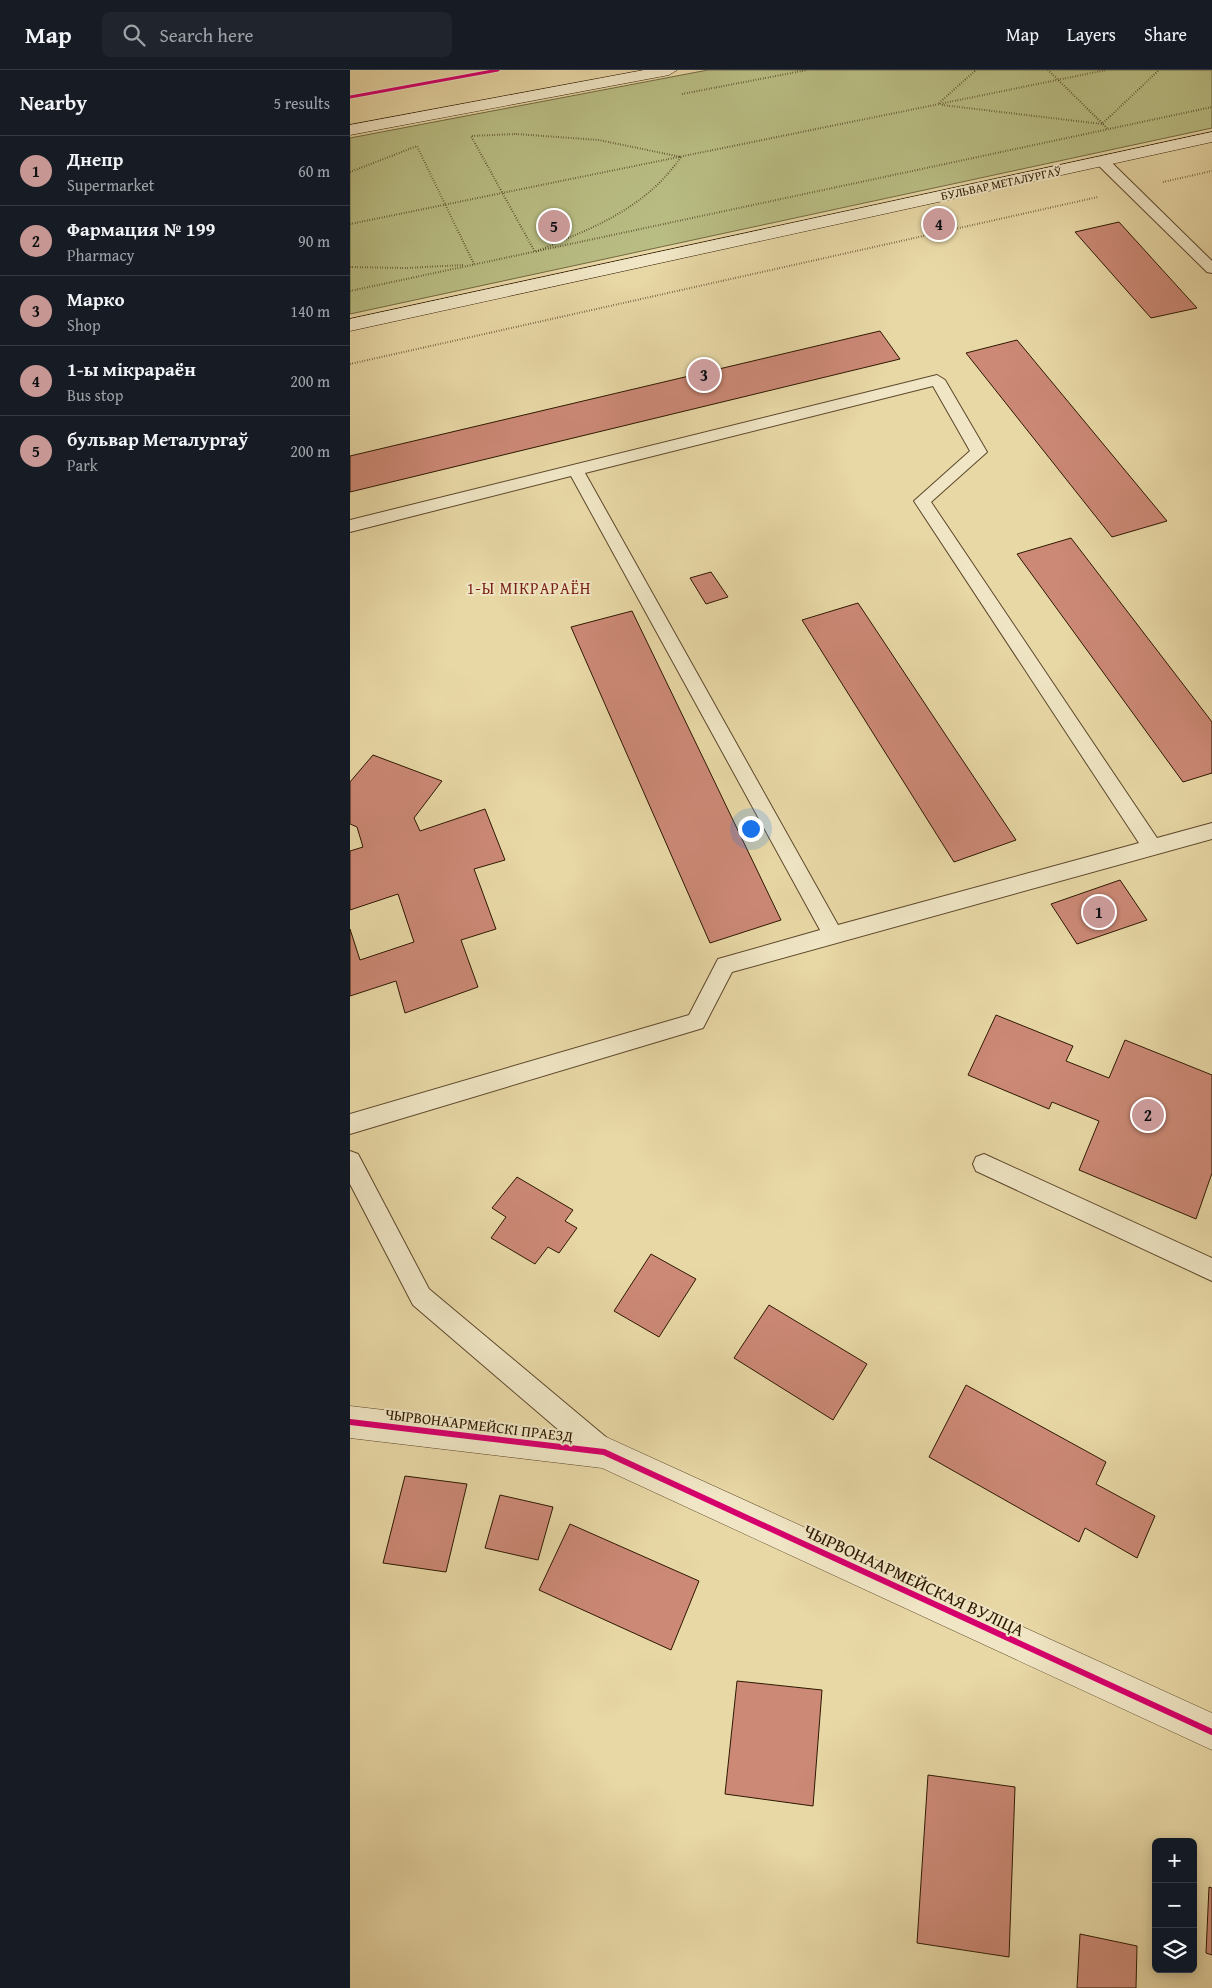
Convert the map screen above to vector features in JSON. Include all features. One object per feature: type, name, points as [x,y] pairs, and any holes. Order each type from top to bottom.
[{"type":"main road","points":[[350,130],[669,70]]},
{"type":"main road","name":"БУЛЬВАР МЕТАЛУРГАЎ","points":[[350,325],[1212,137]]},
{"type":"main road","name":"ЧЫРВОНААРМЕЙСКІ ПРАЕЗД","points":[[350,1422],[604,1452]]},
{"type":"main road","name":"ЧЫРВОНААРМЕЙСКАЯ ВУЛІЦА","points":[[604,1452],[1212,1732]]},
{"type":"lane","points":[[1102,161],[1212,269]]},
{"type":"lane","points":[[350,526],[937,380],[979,452],[922,501],[1152,847]]},
{"type":"lane","points":[[576,470],[834,936]]},
{"type":"lane","points":[[350,1124],[696,1022],[725,965],[1212,830]]},
{"type":"lane","points":[[350,1161],[421,1297],[604,1452]]},
{"type":"lane","points":[[984,1164],[1212,1270]]},
{"type":"path","points":[[938,104],[976,70]]},
{"type":"path","points":[[1048,70],[1108,129]]},
{"type":"path","points":[[350,224],[1106,70]]},
{"type":"path","points":[[1102,124],[1159,70]]},
{"type":"path","points":[[938,104],[1102,124]]},
{"type":"path","points":[[350,291],[1212,107]]},
{"type":"path","points":[[535,252],[471,136],[568,134],[635,144],[681,157]]},
{"type":"path","points":[[350,172],[417,146],[475,264]]},
{"type":"path","points":[[535,252],[588,229],[635,204],[664,182],[681,157]]},
{"type":"path","points":[[350,364],[1212,171]]},
{"type":"path","points":[[350,267],[397,268],[475,264]]},
{"type":"green space","points":[[708,70],[1212,70],[1212,128],[350,314],[350,138]]},
{"type":"building","points":[[1119,222],[1197,308],[1151,318],[1075,232]]},
{"type":"building","points":[[880,331],[900,359],[350,492],[350,456]]},
{"type":"building","points":[[1017,340],[1167,521],[1112,537],[966,353]]},
{"type":"building","points":[[1071,538],[1212,722],[1212,773],[1183,782],[1017,554]]},
{"type":"building","points":[[711,572],[728,597],[706,604],[690,578]]},
{"type":"building","points":[[858,603],[1016,840],[954,862],[802,620]]},
{"type":"building","points":[[632,611],[781,920],[710,943],[571,627]]},
{"type":"building","points":[[373,755],[442,781],[414,818],[420,831],[485,809],[505,860],[474,869],[496,929],[461,940],[478,987],[405,1013],[396,981],[350,996],[350,929],[360,960],[414,942],[398,894],[350,910],[350,851],[363,847],[357,827],[350,824],[350,782]]},
{"type":"building","points":[[1120,880],[1147,920],[1077,944],[1051,904]]},
{"type":"building","points":[[996,1015],[1073,1046],[1066,1061],[1109,1078],[1125,1040],[1212,1075],[1212,1173],[1196,1219],[1079,1170],[1099,1121],[1052,1102],[1049,1109],[968,1075]]},
{"type":"building","points":[[517,1177],[573,1210],[565,1221],[577,1228],[559,1253],[548,1247],[535,1264],[491,1238],[506,1217],[492,1208]]},
{"type":"building","points":[[651,1254],[696,1279],[659,1337],[614,1311]]},
{"type":"building","points":[[769,1305],[867,1364],[833,1420],[734,1358]]},
{"type":"building","points":[[966,1385],[1106,1462],[1096,1484],[1155,1516],[1137,1558],[1085,1528],[1079,1542],[929,1457]]},
{"type":"building","points":[[405,1476],[467,1484],[446,1572],[383,1563]]},
{"type":"building","points":[[500,1495],[553,1507],[538,1560],[485,1548]]},
{"type":"building","points":[[570,1524],[699,1581],[671,1650],[539,1590]]},
{"type":"building","points":[[737,1681],[822,1690],[813,1806],[725,1794]]},
{"type":"building","points":[[928,1775],[1015,1787],[1009,1957],[917,1943]]},
{"type":"building","points":[[1209,1887],[1212,1888],[1212,1955],[1206,1953]]},
{"type":"building","points":[[1080,1934],[1137,1946],[1136,1988],[1077,1988]]},
{"type":"cycle path","points":[[350,97],[498,70]]},
{"type":"cycle path","points":[[350,1422],[604,1452],[1212,1732]]},
{"type":"place","name":"1-ы мікрараён","points":[[939,224]]},
{"type":"place","name":"бульвар Металургаў","points":[[554,226]]},
{"type":"place","name":"Марко","points":[[704,375]]},
{"type":"place","name":"Днепр","points":[[1099,912]]},
{"type":"place","name":"Фармация № 199","points":[[1148,1115]]},
{"type":"district","name":"1-Ы МІКРАРАЁН","points":[[529,588]]}]
